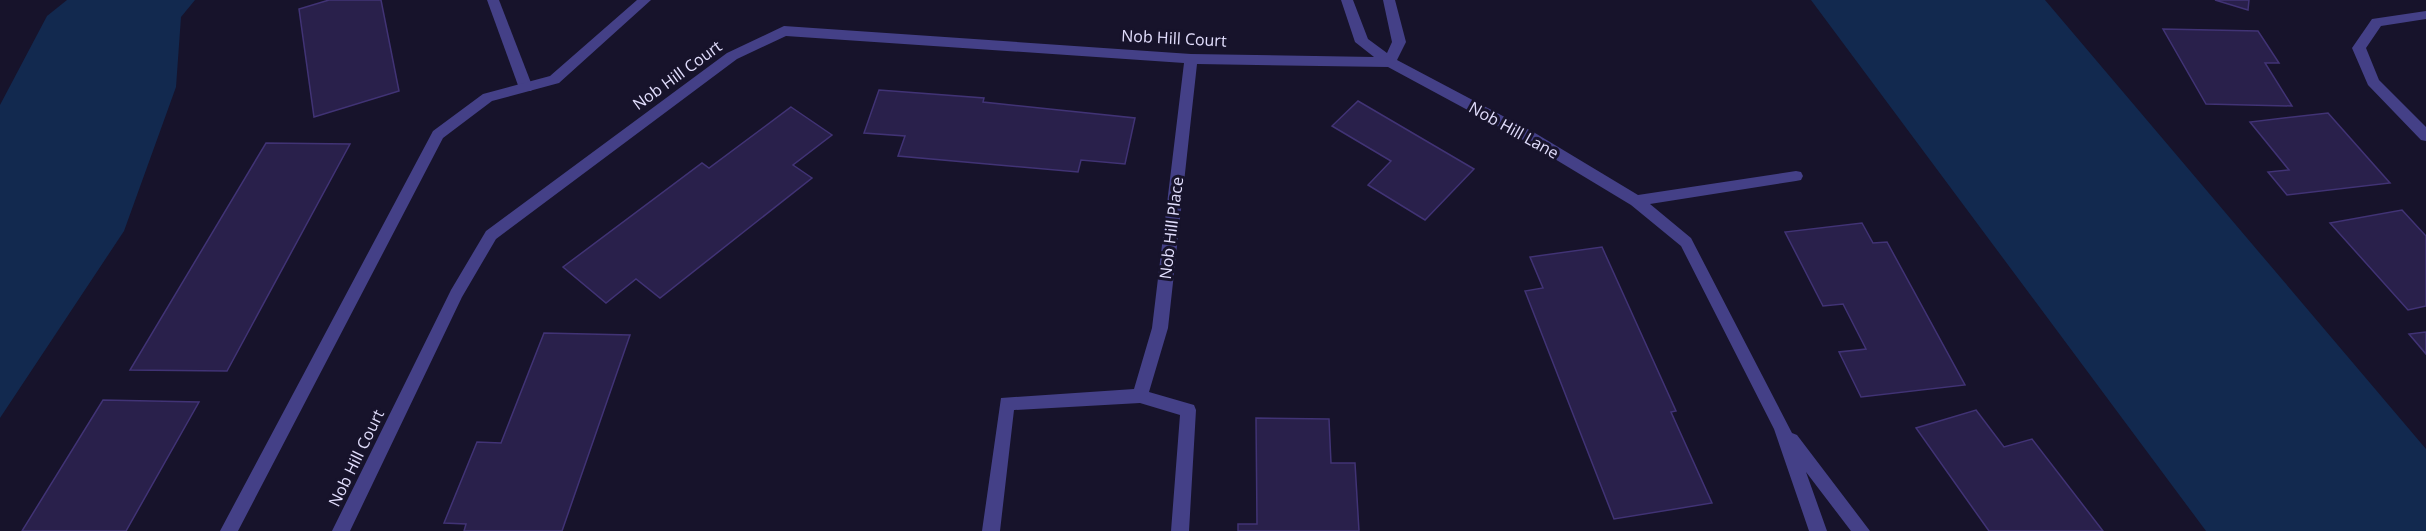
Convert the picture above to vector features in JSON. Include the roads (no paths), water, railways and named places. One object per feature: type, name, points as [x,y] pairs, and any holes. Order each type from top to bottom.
[{"type":"street","points":[[493,0],[526,88]]},
{"type":"street","points":[[229,531],[438,135],[488,97],[554,80],[645,0]]},
{"type":"street","name":"Nob Hill Lane","points":[[1347,0],[1362,42],[1390,62],[1530,137],[1636,201],[1686,242],[1782,428],[1818,531]]},
{"type":"street","points":[[1389,0],[1400,42],[1390,62]]},
{"type":"street","points":[[2426,15],[2377,22],[2359,48],[2373,82],[2426,136]]},
{"type":"street","name":"Nob Hill Court","points":[[341,531],[456,294],[491,235],[732,56],[784,30],[1191,59],[1390,62]]},
{"type":"street","name":"Nob Hill Place","points":[[1140,396],[1160,328],[1191,59]]},
{"type":"street","points":[[1636,201],[1796,176]]},
{"type":"street","points":[[991,531],[1007,403],[1140,396],[1188,410],[1180,531]]},
{"type":"street","name":"Nob Hill Lane","points":[[1782,428],[1861,531]]},
{"type":"water","points":[[67,0],[195,0],[181,17],[176,87],[124,231],[0,418],[0,105],[47,16]]},
{"type":"water","points":[[1811,0],[2045,0],[2426,449],[2426,531],[2206,531]]}]
